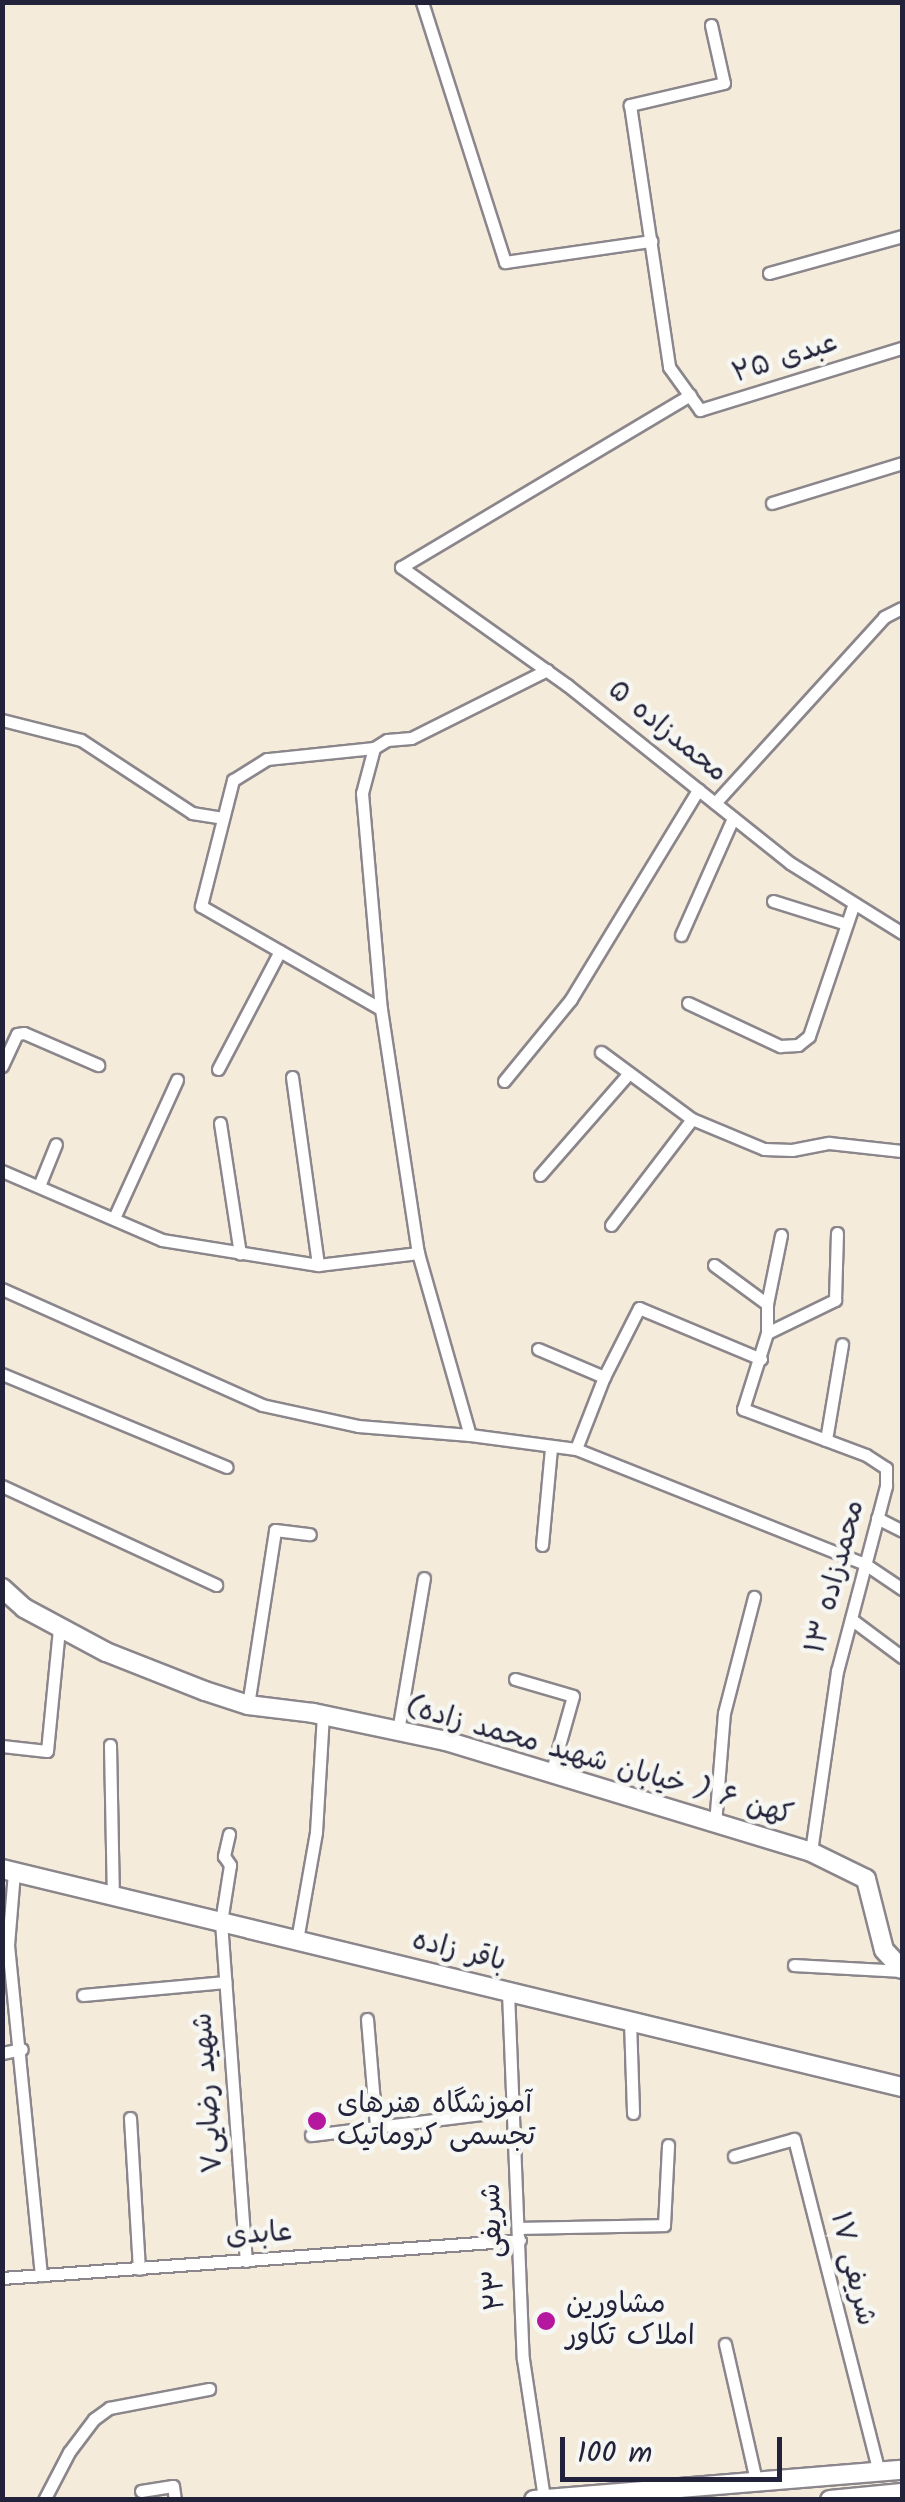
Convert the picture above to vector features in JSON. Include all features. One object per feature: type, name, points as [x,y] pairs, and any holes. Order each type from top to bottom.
[{"type":"street","points":[[422,2],[505,262],[651,241]]},
{"type":"street","points":[[690,395],[669,367],[630,105],[724,83],[710,25]]},
{"type":"street","points":[[769,273],[902,236]]},
{"type":"street","name":"عبدی ۲۵","points":[[690,395],[700,410],[902,348]]},
{"type":"street","name":"محمدزاده ۵","points":[[690,395],[402,567],[547,670],[790,863],[902,933]]},
{"type":"street","points":[[772,503],[902,463]]},
{"type":"street","points":[[715,803],[884,617],[902,608]]},
{"type":"street","points":[[381,1009],[201,906],[233,780],[267,759],[374,748],[387,740],[412,738],[547,670]]},
{"type":"street","points":[[2,720],[81,740],[192,813],[223,818]]},
{"type":"street","points":[[374,748],[362,793],[381,1009],[418,1253],[470,1435]]},
{"type":"street","points":[[504,1082],[571,999],[698,790]]},
{"type":"street","points":[[680,934],[734,818]]},
{"type":"street","points":[[773,901],[847,924]]},
{"type":"street","points":[[688,1003],[780,1046],[798,1045],[809,1036],[854,903]]},
{"type":"street","points":[[218,1069],[280,951]]},
{"type":"street","points":[[2,1066],[16,1034],[24,1033],[98,1064]]},
{"type":"street","points":[[602,1052],[692,1119],[764,1149],[792,1150],[828,1143],[902,1152]]},
{"type":"street","points":[[540,1176],[628,1074]]},
{"type":"street","points":[[292,1077],[318,1265]]},
{"type":"street","points":[[114,1218],[177,1080]]},
{"type":"street","points":[[612,1225],[692,1119]]},
{"type":"street","points":[[220,1123],[240,1253]]},
{"type":"street","points":[[40,1186],[56,1144]]},
{"type":"street","points":[[2,1171],[162,1240],[318,1265],[418,1253]]},
{"type":"street","points":[[768,1333],[835,1300],[837,1233]]},
{"type":"street","points":[[576,1449],[604,1377],[638,1308],[761,1359],[781,1235]]},
{"type":"street","points":[[714,1264],[767,1304]]},
{"type":"street","points":[[2,1290],[262,1405],[358,1426],[576,1449],[865,1564],[902,1589]]},
{"type":"street","points":[[826,1440],[842,1344]]},
{"type":"street","points":[[538,1349],[604,1377]]},
{"type":"street","name":"محمدزاده ۱۳","points":[[761,1359],[743,1410],[826,1440],[886,1468],[838,1671],[811,1852]]},
{"type":"street","points":[[2,1374],[228,1467]]},
{"type":"street","points":[[542,1545],[551,1448]]},
{"type":"street","points":[[2,1486],[216,1585]]},
{"type":"street","points":[[877,1518],[902,1531]]},
{"type":"street","points":[[248,1705],[275,1530],[310,1534]]},
{"type":"street","points":[[398,1731],[424,1578]]},
{"type":"street","name":"کهن ۶ ( خیابان شهید محمد زاده)","points":[[2,1588],[24,1608],[106,1652],[248,1705],[398,1731],[811,1852],[866,1879],[884,1950],[902,1970]]},
{"type":"street","points":[[716,1824],[724,1713],[754,1598]]},
{"type":"street","points":[[851,1619],[902,1657]]},
{"type":"street","points":[[2,1746],[48,1751],[59,1628]]},
{"type":"street","points":[[515,1679],[574,1696],[551,1774]]},
{"type":"street","points":[[297,1940],[316,1832],[323,1715]]},
{"type":"street","points":[[110,1745],[114,1896]]},
{"type":"street","name":"شهید رضایی۷","points":[[229,1834],[224,1856],[230,1865],[221,1922],[246,2261]]},
{"type":"street","points":[[8,1871],[6,1946],[22,2049],[40,2275]]},
{"type":"street","name":"باقر زاده","points":[[8,1871],[902,2087]]},
{"type":"street","points":[[794,1965],[902,1970]]},
{"type":"street","points":[[83,1995],[226,1982]]},
{"type":"street","name":"شریفی ۲۳","points":[[508,1992],[522,2358],[544,2499]]},
{"type":"street","points":[[368,2018],[376,2127]]},
{"type":"street","points":[[630,2022],[634,2112]]},
{"type":"street","points":[[2,2053],[22,2049]]},
{"type":"street","points":[[311,2135],[514,2110]]},
{"type":"street","points":[[130,2118],[139,2269]]},
{"type":"street","name":"شریفی ۱۷","points":[[734,2156],[794,2139],[879,2472]]},
{"type":"street","name":"عابدی","points":[[2,2278],[664,2225],[668,2145]]},
{"type":"street","points":[[726,2344],[756,2481]]},
{"type":"street","points":[[44,2500],[69,2452],[94,2419],[109,2408],[209,2390]]},
{"type":"street","points":[[534,2500],[902,2470]]},
{"type":"street","points":[[141,2491],[173,2486],[174,2500]]},
{"type":"street","points":[[830,2500],[902,2493]]},
{"type":"place","name":"آموزشگاه هنرهای تجسمی کروماتیک","points":[[317,2121]]},
{"type":"place","name":"مشاورین املاک تکاور","points":[[546,2321]]}]
